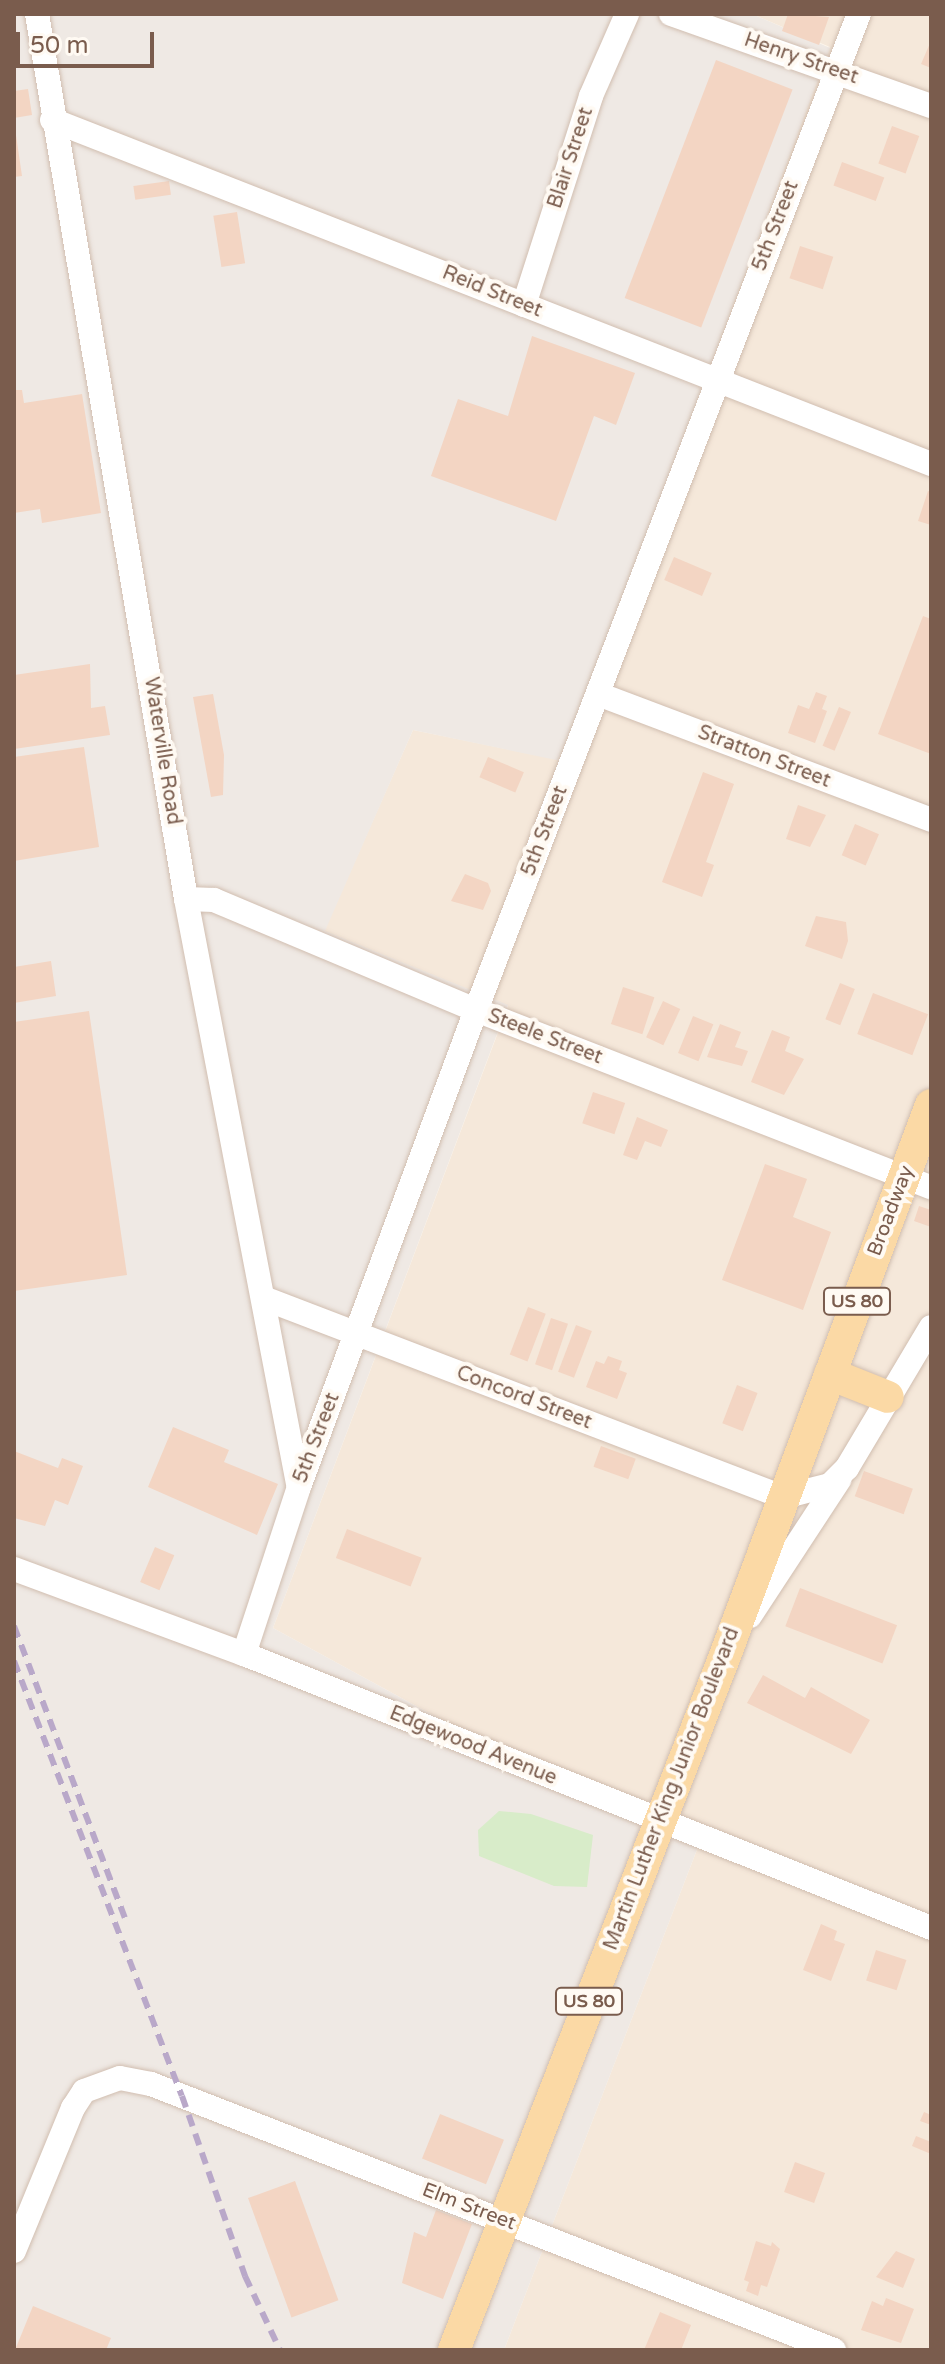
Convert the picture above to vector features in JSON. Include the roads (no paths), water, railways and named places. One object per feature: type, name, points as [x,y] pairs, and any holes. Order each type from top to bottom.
[{"type":"main road","name":"Broadway","points":[[783,1497],[830,1374],[918,1182],[931,1105]]},
{"type":"main road","points":[[830,1374],[888,1397]]},
{"type":"main road","name":"Martin Luther King Junior Boulevard","points":[[454,2350],[726,1653],[783,1497]]},
{"type":"street","name":"Waterville Road","points":[[37,14],[52,120],[186,899],[266,1299],[299,1487]]},
{"type":"street","name":"Blair Street","points":[[524,305],[591,96],[627,14]]},
{"type":"street","name":"Henry Street","points":[[671,14],[931,106]]},
{"type":"street","name":"5th Street","points":[[244,1654],[299,1487],[476,1010],[859,14]]},
{"type":"street","name":"Reid Street","points":[[52,120],[716,383],[931,464]]},
{"type":"street","name":"Stratton Street","points":[[598,694],[931,820]]},
{"type":"street","name":"Steele Street","points":[[186,899],[214,900],[476,1010],[918,1182]]},
{"type":"street","name":"Concord Street","points":[[266,1299],[783,1497]]},
{"type":"street","points":[[726,1653],[847,1468],[931,1327]]},
{"type":"street","points":[[783,1497],[830,1485],[847,1468]]},
{"type":"street","name":"Edgewood Avenue","points":[[14,1569],[244,1654],[931,1928]]},
{"type":"street","name":"Elm Street","points":[[14,2251],[73,2108],[84,2091],[120,2078],[151,2084],[834,2350]]},
{"type":"railway","points":[[14,1626],[125,1918]]},
{"type":"railway","points":[[14,1661],[182,2096],[245,2276],[280,2350]]}]
